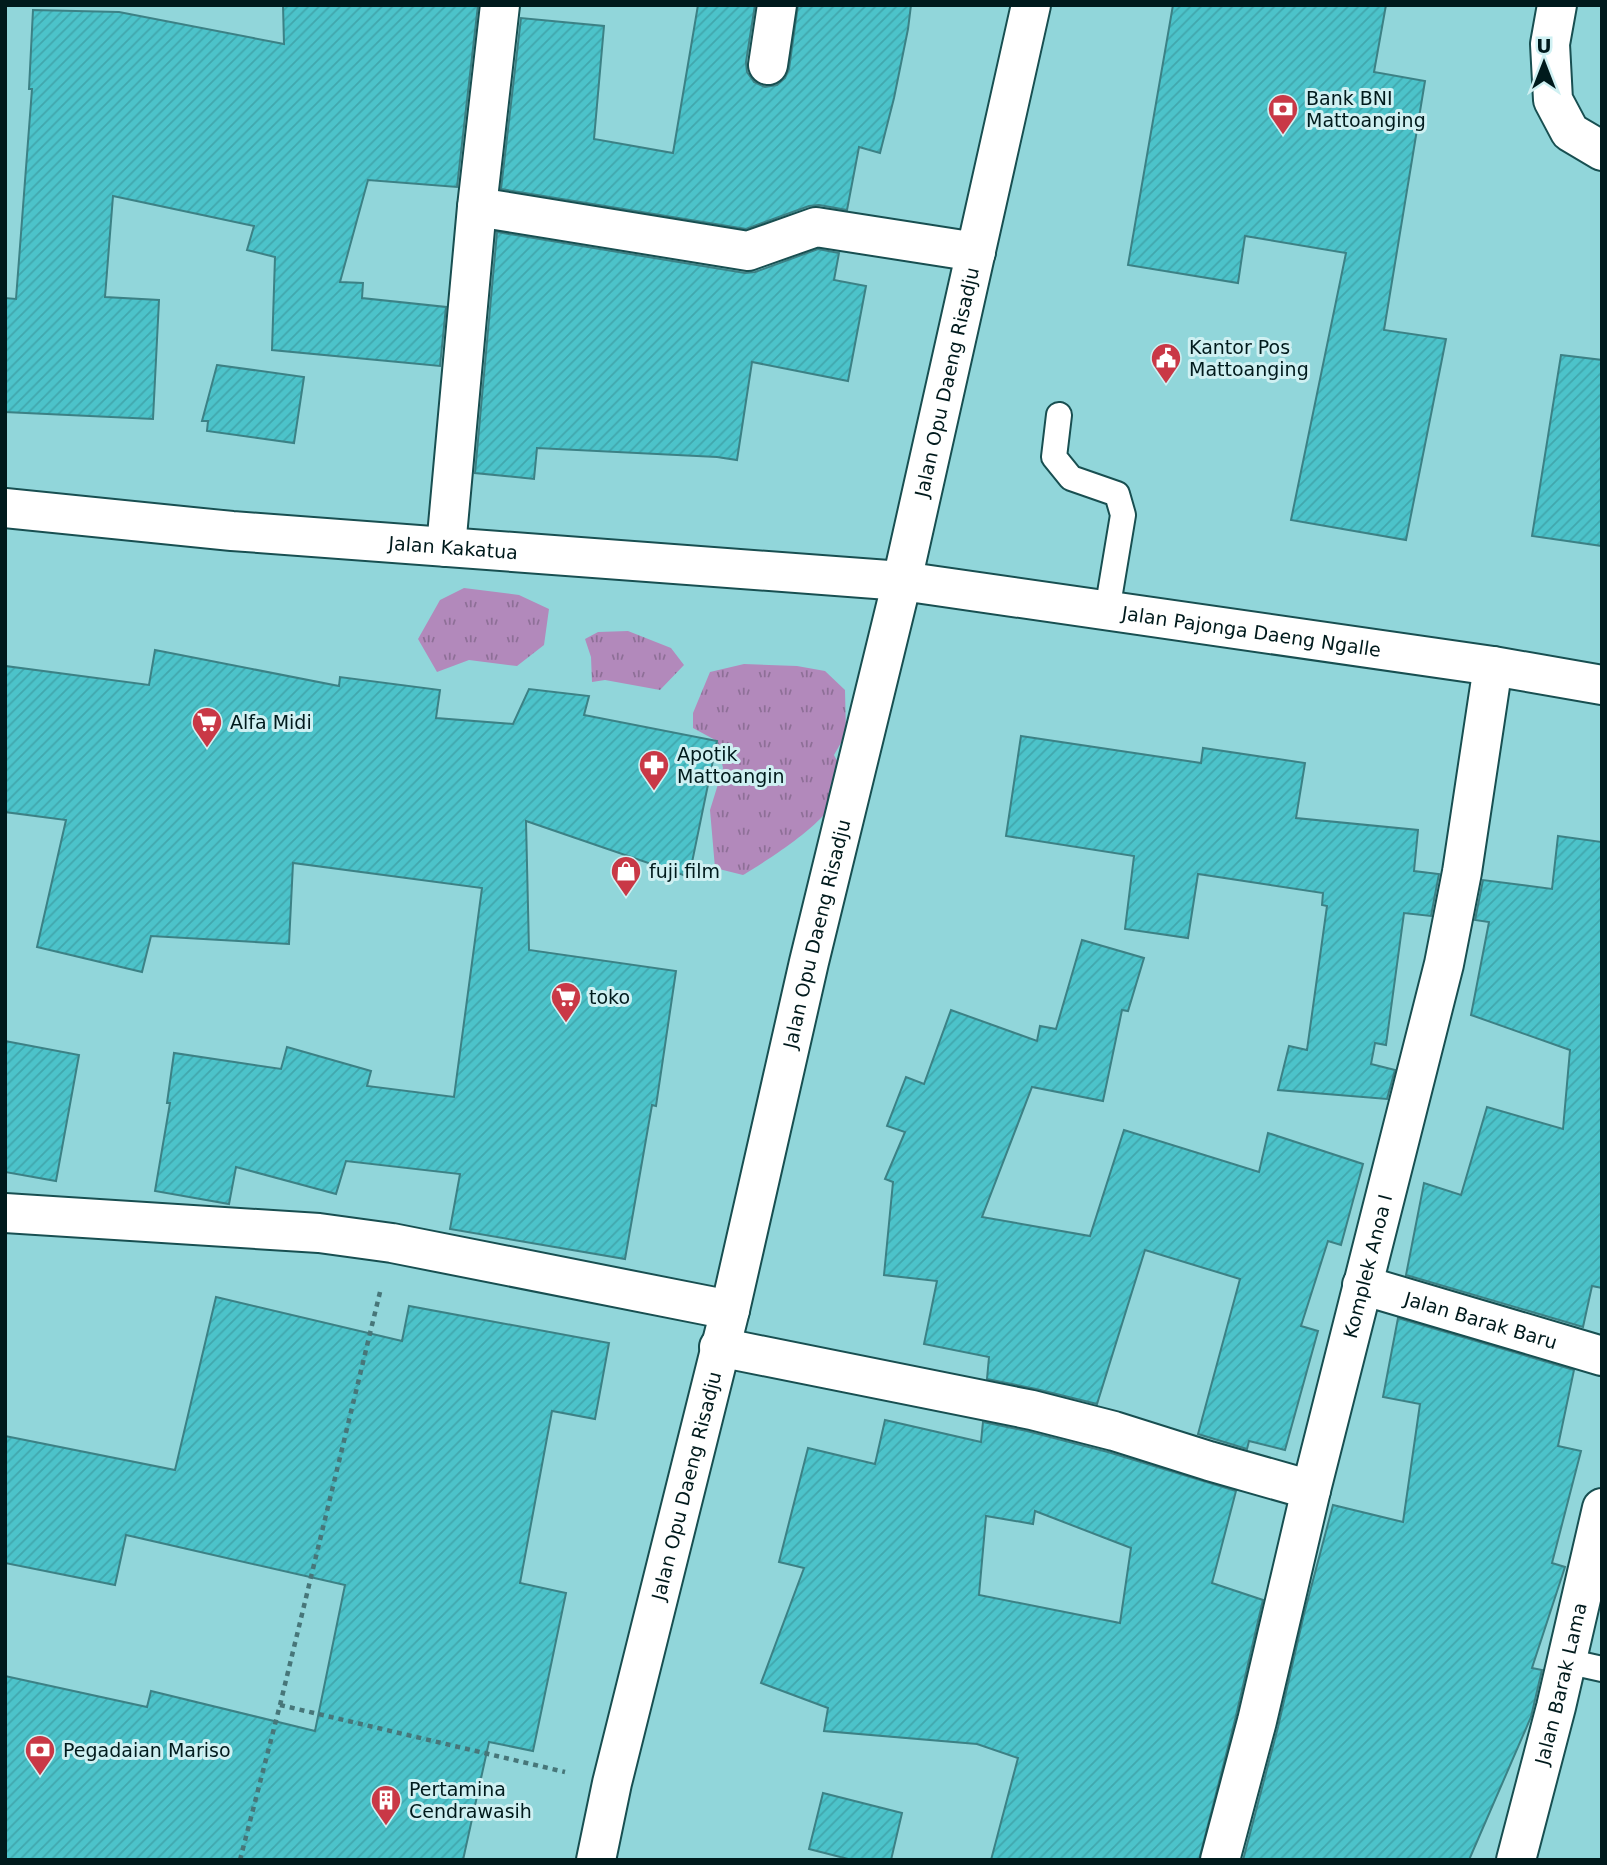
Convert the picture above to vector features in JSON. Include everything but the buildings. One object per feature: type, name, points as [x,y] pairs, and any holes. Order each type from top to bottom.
[{"type":"street","points":[[446,547],[477,207],[500,5]]},
{"type":"street","points":[[768,65],[777,5]]},
{"type":"street","name":"Jalan Opu Daeng Risadju","points":[[596,1860],[612,1783],[730,1310],[809,962],[902,581],[1031,5]]},
{"type":"street","points":[[1557,5],[1550,44],[1553,100],[1570,132],[1602,151]]},
{"type":"street","points":[[477,207],[748,251],[816,227],[976,253]]},
{"type":"street","name":"Jalan Kakatua","points":[[5,508],[232,531],[902,581]]},
{"type":"street","name":"Jalan Pajonga Daeng Ngalle","points":[[902,581],[1493,666],[1602,685]]},
{"type":"street","name":"Komplek Anoa I","points":[[1223,1859],[1311,1490],[1444,964],[1462,873],[1493,666]]},
{"type":"street","points":[[5,1213],[319,1233],[392,1243],[730,1310]]},
{"type":"street","name":"Jalan Barak Baru","points":[[1362,1285],[1602,1356]]},
{"type":"street","points":[[719,1347],[1032,1410],[1114,1431],[1311,1490]]},
{"type":"street","name":"Jalan Barak Lama","points":[[1516,1860],[1584,1665],[1602,1507]]},
{"type":"lane","points":[[1059,415],[1054,457],[1071,478],[1117,494],[1123,515],[1107,611]]},
{"type":"path","points":[[240,1860],[392,1243]]},
{"type":"path","points":[[280,1705],[612,1783]]},
{"type":"green space","points":[[464,588],[519,595],[549,609],[544,645],[517,666],[469,660],[437,672],[418,639],[440,600]]},
{"type":"green space","points":[[628,631],[671,648],[684,665],[660,690],[605,680],[592,682],[591,657],[585,639],[598,632]]},
{"type":"green space","points":[[744,664],[797,666],[825,671],[845,690],[846,734],[834,755],[841,768],[843,784],[836,800],[808,830],[743,875],[715,868],[710,810],[723,768],[717,741],[693,728],[693,713],[710,672]]},
{"type":"place","name":"Bank BNI Mattoanging","points":[[1283,136]]},
{"type":"place","name":"Kantor Pos Mattoanging","points":[[1166,385]]},
{"type":"place","name":"Alfa Midi","points":[[207,749]]},
{"type":"place","name":"Apotik Mattoangin","points":[[654,792]]},
{"type":"place","name":"fuji film","points":[[626,898]]},
{"type":"place","name":"toko","points":[[566,1024]]},
{"type":"place","name":"Pegadaian Mariso","points":[[40,1777]]},
{"type":"place","name":"Pertamina Cendrawasih","points":[[386,1827]]}]
